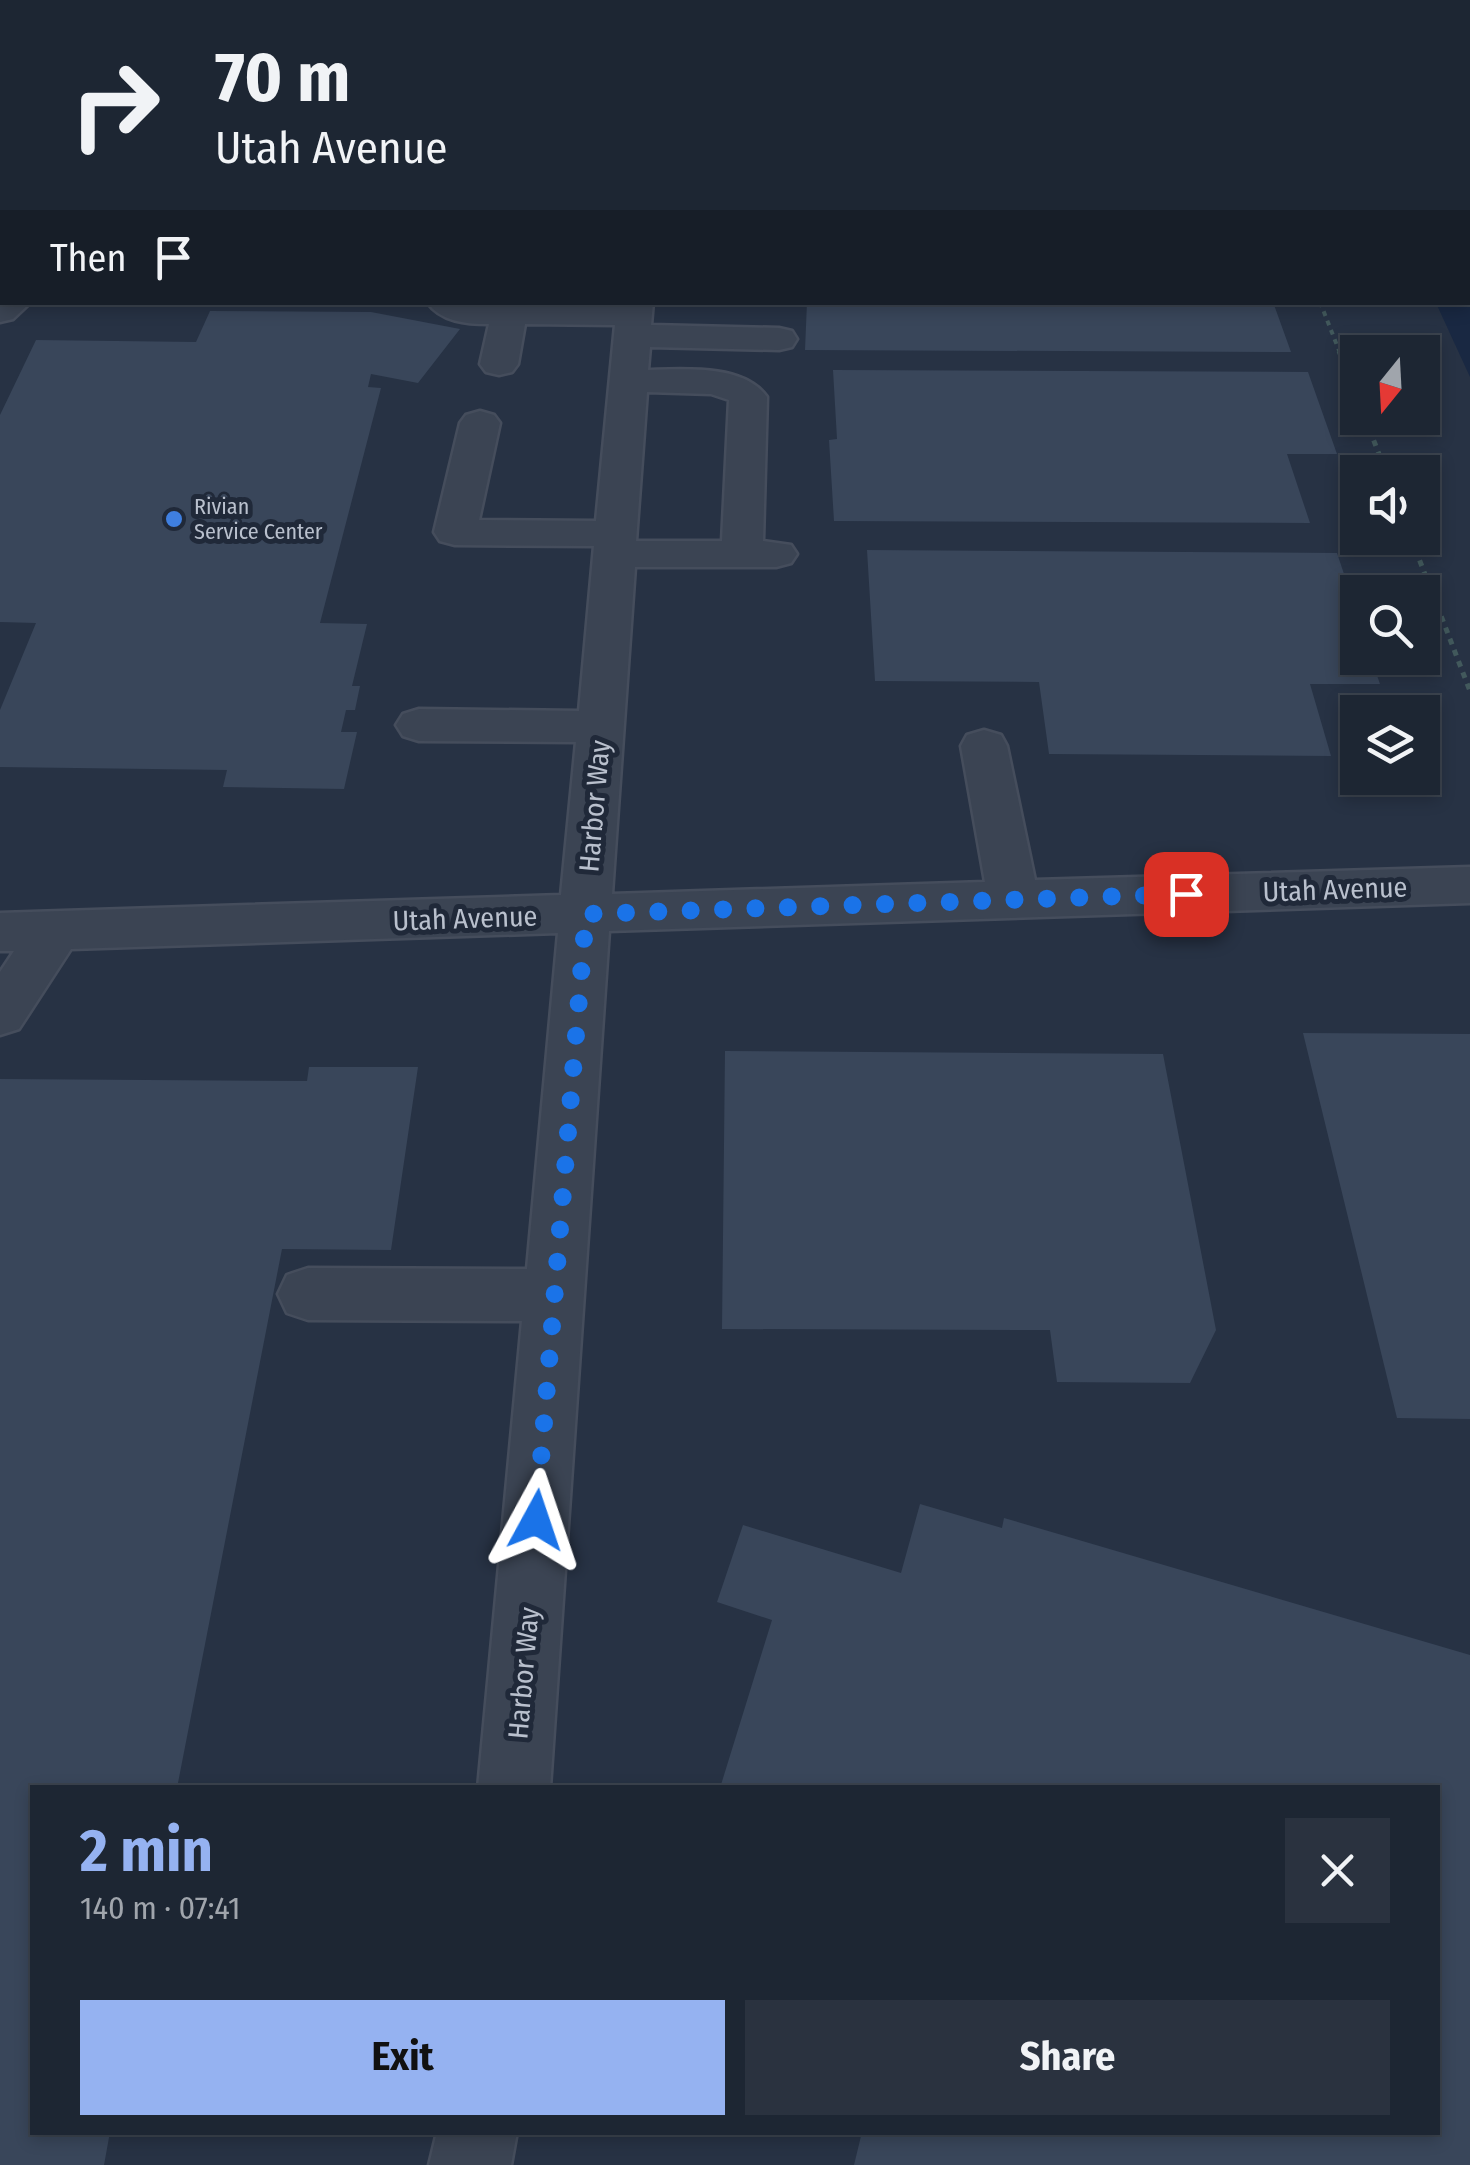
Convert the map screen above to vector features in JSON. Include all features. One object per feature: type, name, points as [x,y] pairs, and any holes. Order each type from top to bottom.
[{"type":"street","points":[[451,305],[467,313],[634,318],[780,338]]},
{"type":"street","points":[[500,364],[509,314]]},
{"type":"street","name":"Harbor Way","points":[[514,1785],[634,318]]},
{"type":"street","points":[[480,423],[455,532],[759,554],[748,397],[742,389],[727,384],[629,382]]},
{"type":"street","points":[[418,724],[601,727]]},
{"type":"street","points":[[984,746],[1014,900]]},
{"type":"street","name":"Utah Avenue","points":[[0,932],[1470,885]]},
{"type":"street","points":[[0,1014],[56,930]]},
{"type":"street","points":[[308,1294],[554,1295]]},
{"type":"street","points":[[470,2165],[476,2135]]},
{"type":"path","points":[[1321,305],[1340,353]]},
{"type":"path","points":[[1418,555],[1470,690]]},
{"type":"water","points":[[1437,305],[1470,305],[1470,377]]},
{"type":"building","points":[[807,305],[1274,305],[1291,352],[805,350]]},
{"type":"building","points":[[210,311],[371,312],[460,329],[418,383],[371,374],[368,387],[381,388],[320,623],[367,624],[352,686],[360,686],[355,710],[346,710],[341,732],[357,732],[344,789],[223,787],[227,770],[0,767],[0,710],[36,623],[0,622],[0,415],[36,340],[196,342]]},
{"type":"building","points":[[833,370],[1308,372],[1337,454],[1287,454],[1310,523],[834,521],[829,440],[837,439]]},
{"type":"building","points":[[867,550],[1337,553],[1344,575],[1340,575],[1340,675],[1377,675],[1380,684],[1310,684],[1331,756],[1049,754],[1039,682],[875,681]]},
{"type":"building","points":[[1303,1033],[1470,1034],[1470,1419],[1397,1418]]},
{"type":"building","points":[[725,1051],[1163,1054],[1216,1330],[1190,1383],[1057,1382],[1050,1330],[722,1329]]},
{"type":"building","points":[[309,1067],[418,1067],[391,1250],[282,1249],[178,1785],[30,1785],[30,2135],[109,2135],[104,2165],[0,2165],[0,1079],[307,1081]]},
{"type":"building","points":[[920,1504],[1002,1528],[1004,1518],[1470,1655],[1470,2165],[854,2165],[861,2135],[1440,2135],[1440,1785],[721,1785],[772,1620],[717,1602],[743,1525],[901,1573]]},
{"type":"place","name":"Rivian Service Center","points":[[174,519]]},
{"type":"route","points":[[536,1520],[586,914],[1186,894]]}]
